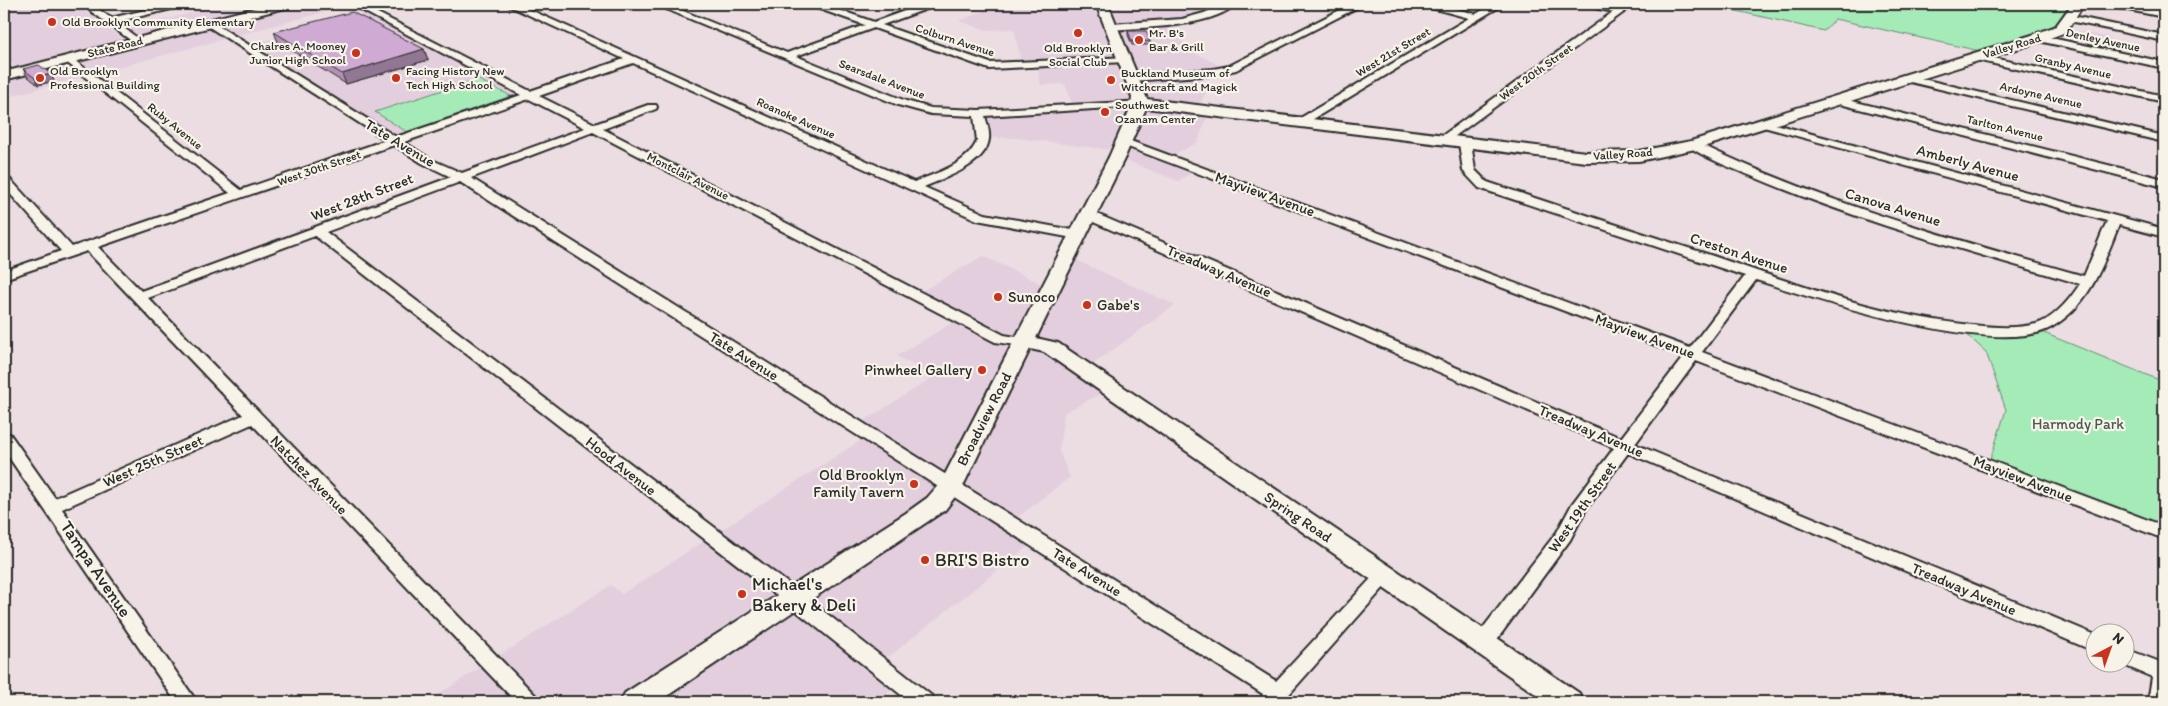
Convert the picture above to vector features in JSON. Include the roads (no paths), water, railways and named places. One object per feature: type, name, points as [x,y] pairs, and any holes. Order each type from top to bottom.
[{"type":"street","points":[[86,4],[137,42]]},
{"type":"street","points":[[109,21],[181,4]]},
{"type":"street","name":"State Road","points":[[6,72],[69,59],[266,6],[284,4]]},
{"type":"street","name":"Montclair Avenue","points":[[354,4],[1000,339],[1024,342]]},
{"type":"street","name":"Roanoke Avenue","points":[[510,4],[981,216],[1078,235]]},
{"type":"street","name":"Searsdale Avenue","points":[[659,4],[902,102],[931,111],[979,114],[1140,103]]},
{"type":"street","name":"Colburn Avenue","points":[[814,4],[989,66],[1125,59]]},
{"type":"street","points":[[788,56],[932,4]]},
{"type":"street","points":[[1102,4],[1140,97],[1140,103]]},
{"type":"street","points":[[1111,26],[1183,22],[1207,15],[1231,4]]},
{"type":"street","points":[[1132,78],[1213,72],[1232,68],[1359,4]]},
{"type":"street","points":[[1426,4],[1477,17]]},
{"type":"street","name":"West 21st Street","points":[[1301,122],[1499,4]]},
{"type":"street","points":[[1588,4],[1619,11]]},
{"type":"street","name":"West 20th Street","points":[[1443,140],[1630,4]]},
{"type":"street","name":"Valley Road","points":[[1140,103],[1586,157],[1639,156],[1694,145],[2038,38],[2061,29],[2078,4]]},
{"type":"street","points":[[2113,4],[2164,14]]},
{"type":"street","points":[[2068,18],[2164,38]]},
{"type":"street","name":"Tate Avenue","points":[[208,23],[426,161],[461,177],[951,486],[1273,698]]},
{"type":"street","name":"Denley Avenue","points":[[2038,38],[2164,65]]},
{"type":"street","name":"Granby Avenue","points":[[1976,57],[2164,99]]},
{"type":"street","name":"Ruby Avenue","points":[[69,59],[240,195]]},
{"type":"street","name":"West 30th Street","points":[[4,275],[397,142],[634,59]]},
{"type":"street","name":"Ardoyne Avenue","points":[[1910,79],[2164,139]]},
{"type":"street","name":"Tarlton Avenue","points":[[1840,101],[2164,183]]},
{"type":"street","name":"Broadview Road","points":[[635,702],[936,504],[951,486],[1088,215],[1124,142],[1140,103]]},
{"type":"street","name":"West 28th Street","points":[[139,296],[652,107]]},
{"type":"street","points":[[914,186],[962,165],[977,152],[983,142],[979,114]]},
{"type":"street","name":"Amberly Avenue","points":[[1764,124],[2164,233]]},
{"type":"street","name":"Mayview Avenue","points":[[1124,142],[2164,533]]},
{"type":"street","name":"Creston Avenue","points":[[1465,143],[1469,171],[1483,185],[1822,297],[1903,317],[1950,326],[1999,331],[2039,328],[2061,314],[2089,282]]},
{"type":"street","name":"Canova Avenue","points":[[1694,145],[1769,181],[1849,211],[2089,282]]},
{"type":"street","points":[[4,180],[70,253]]},
{"type":"street","name":"Treadway Avenue","points":[[1088,215],[1624,446],[2086,640]]},
{"type":"street","points":[[2089,282],[2114,220]]},
{"type":"street","name":"Hood Avenue","points":[[317,231],[794,598],[925,702]]},
{"type":"street","name":"Natchez Avenue","points":[[90,246],[529,702]]},
{"type":"street","name":"West 19th Street","points":[[1483,643],[1564,535],[1578,508],[1752,274]]},
{"type":"street","name":"Spring Road","points":[[1024,342],[1051,347],[1569,702]]},
{"type":"street","name":"West 25th Street","points":[[52,506],[254,417]]},
{"type":"street","name":"Tampa Avenue","points":[[4,438],[187,702]]},
{"type":"street","points":[[1273,698],[1385,576]]},
{"type":"street","points":[[2136,661],[2164,672],[2158,702]]},
{"type":"place","name":"Old Brooklyn Community Elementary","points":[[52,22]]},
{"type":"place","name":"Old Brooklyn Social Club","points":[[1078,33]]},
{"type":"place","name":"Mr. B's Bar & Grill","points":[[1139,40]]},
{"type":"place","name":"Chalres A. Mooney Junior High School","points":[[356,53]]},
{"type":"place","name":"Old Brooklyn Professional Building","points":[[40,78]]},
{"type":"place","name":"Facing History New Tech High School","points":[[396,78]]},
{"type":"place","name":"Buckland Museum of Witchcraft and Magick","points":[[1111,80]]},
{"type":"place","name":"Southwest Ozanam Center","points":[[1105,112]]},
{"type":"place","name":"Sunoco","points":[[998,297]]},
{"type":"place","name":"Gabe's","points":[[1087,305]]},
{"type":"place","name":"Pinwheel Gallery","points":[[982,370]]},
{"type":"place","name":"Old Brooklyn Family Tavern","points":[[914,484]]},
{"type":"place","name":"BRI'S Bistro","points":[[925,560]]},
{"type":"place","name":"Michael's Bakery & Deli","points":[[742,594]]},
{"type":"park label","name":"Harmody Park","points":[[2078,424]]}]
